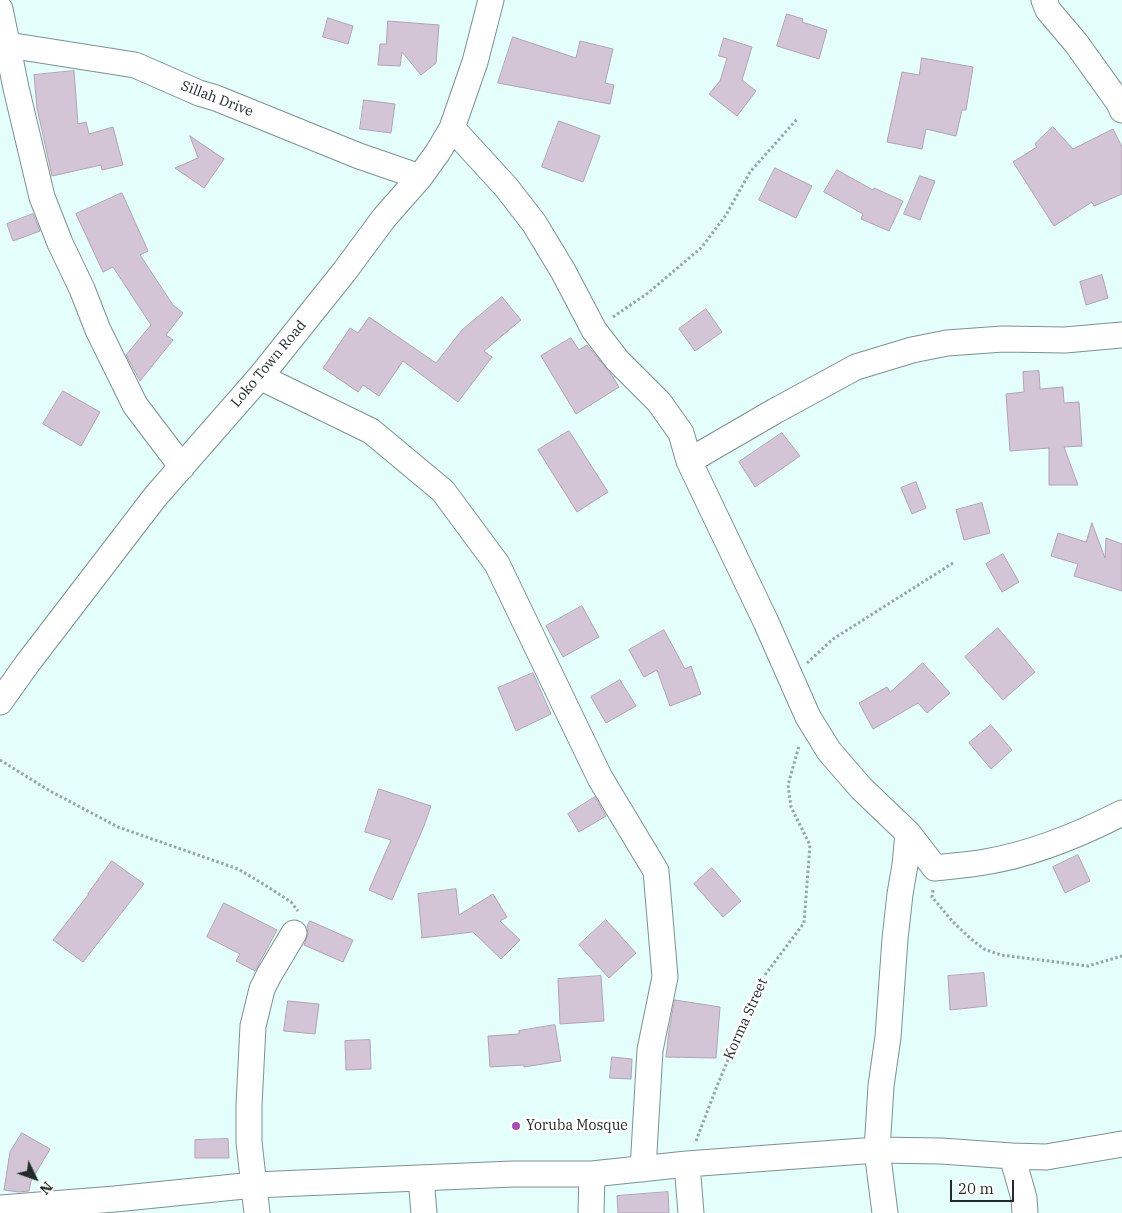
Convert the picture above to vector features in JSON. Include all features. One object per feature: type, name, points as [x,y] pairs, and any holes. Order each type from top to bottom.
[{"type":"street","name":"Loko Town Road","points":[[0,702],[155,497],[260,376],[438,152],[452,128],[475,62],[490,0]]},
{"type":"street","points":[[1044,0],[1048,10],[1076,43],[1121,106]]},
{"type":"street","points":[[0,9],[16,88],[42,196],[60,243],[82,289],[98,330],[135,404],[182,467]]},
{"type":"street","name":"Sillah Drive","points":[[8,45],[135,65],[199,94],[231,104],[359,156],[420,177]]},
{"type":"street","points":[[452,128],[506,187],[534,223],[563,271],[594,330],[618,360],[659,402],[681,432],[689,461],[766,622],[808,717],[836,759],[862,788],[908,833],[935,868],[986,862],[1040,848],[1122,813]]},
{"type":"street","points":[[689,461],[856,367],[912,350],[947,343],[1003,339],[1065,340],[1122,335]]},
{"type":"street","points":[[260,376],[371,431],[443,491],[496,564],[600,778],[656,871],[665,978],[650,1050],[643,1169]]},
{"type":"street","points":[[885,1213],[877,1150],[895,940],[908,833]]},
{"type":"street","points":[[257,1213],[249,1142],[253,1026],[257,1002],[262,989],[294,933]]},
{"type":"street","points":[[14,1209],[254,1185],[513,1174],[592,1174],[687,1164],[776,1159],[877,1150],[941,1151],[1046,1157],[1122,1144]]},
{"type":"street","points":[[1012,1156],[1024,1198],[1025,1213]]},
{"type":"street","points":[[687,1164],[691,1213]]},
{"type":"street","points":[[591,1213],[592,1174]]},
{"type":"street","points":[[421,1178],[424,1213]]},
{"type":"path","points":[[594,330],[648,293],[702,247],[726,215],[750,172],[798,118]]},
{"type":"path","points":[[791,679],[833,639],[953,563]]},
{"type":"path","name":"Korma Street","points":[[687,1164],[716,1086],[762,979],[804,923],[810,845],[791,807],[788,784],[808,717]]},
{"type":"path","points":[[0,760],[50,791],[118,827],[238,869],[266,884],[291,902],[299,913],[294,933]]},
{"type":"path","points":[[935,868],[932,896],[953,922],[984,949],[1001,955],[1088,966],[1122,956]]},
{"type":"building","points":[[787,14],[803,19],[802,22],[827,30],[819,59],[777,46]]},
{"type":"building","points":[[328,18],[353,26],[348,44],[323,37]]},
{"type":"building","points":[[388,21],[439,25],[436,63],[421,75],[402,52],[400,66],[378,65],[380,44],[386,44]]},
{"type":"building","points":[[513,37],[576,58],[580,41],[613,49],[605,83],[614,85],[610,104],[498,83]]},
{"type":"building","points":[[724,38],[752,47],[742,80],[756,91],[737,116],[709,94],[720,81],[727,58],[719,56]]},
{"type":"building","points":[[922,58],[973,67],[966,110],[962,110],[956,136],[926,129],[922,149],[887,142],[902,72],[919,75]]},
{"type":"building","points":[[74,71],[78,124],[86,122],[89,134],[113,127],[123,165],[102,170],[101,165],[52,176],[37,108],[34,75]]},
{"type":"building","points":[[364,100],[395,104],[391,133],[360,129]]},
{"type":"building","points":[[559,121],[600,136],[583,182],[542,167]]},
{"type":"building","points":[[1053,127],[1073,149],[1113,129],[1122,147],[1122,194],[1094,206],[1092,202],[1054,226],[1013,162],[1037,147],[1035,144]]},
{"type":"building","points":[[190,136],[224,159],[204,188],[175,168],[198,158]]},
{"type":"building","points":[[775,168],[812,186],[796,218],[759,200]]},
{"type":"building","points":[[837,170],[873,190],[874,188],[903,201],[889,231],[861,219],[863,214],[824,192]]},
{"type":"building","points":[[920,176],[935,181],[920,220],[904,214]]},
{"type":"building","points":[[122,193],[148,251],[140,255],[173,305],[183,313],[166,335],[173,340],[140,381],[126,355],[151,325],[113,267],[103,272],[76,214]]},
{"type":"building","points":[[33,214],[40,231],[13,241],[7,224]]},
{"type":"building","points":[[1102,275],[1108,298],[1086,305],[1080,282]]},
{"type":"building","points":[[502,297],[521,320],[484,351],[492,357],[458,402],[403,361],[379,396],[363,385],[358,392],[323,368],[350,328],[358,333],[369,317],[436,363],[462,330]]},
{"type":"building","points":[[706,309],[722,332],[695,351],[679,329]]},
{"type":"building","points":[[571,338],[579,350],[587,345],[611,374],[619,387],[576,414],[541,356]]},
{"type":"building","points":[[1039,371],[1040,389],[1063,387],[1064,403],[1079,402],[1082,446],[1064,447],[1078,485],[1049,485],[1049,448],[1010,451],[1006,394],[1024,392],[1023,372]]},
{"type":"building","points":[[63,391],[100,412],[81,446],[43,424]]},
{"type":"building","points":[[569,431],[608,492],[577,512],[538,450]]},
{"type":"building","points":[[782,433],[800,456],[755,487],[739,462]]},
{"type":"building","points":[[916,482],[926,508],[912,514],[901,488]]},
{"type":"building","points":[[982,503],[990,533],[964,540],[956,510]]},
{"type":"building","points":[[1092,523],[1105,558],[1106,538],[1122,544],[1122,591],[1074,576],[1078,564],[1051,556],[1058,533],[1086,542]]},
{"type":"building","points":[[1003,554],[1019,582],[1002,592],[986,564]]},
{"type":"building","points":[[582,606],[599,637],[563,657],[546,626]]},
{"type":"building","points":[[998,628],[1035,672],[1003,700],[965,657]]},
{"type":"building","points":[[664,630],[685,669],[691,666],[701,694],[670,706],[657,670],[644,677],[629,650]]},
{"type":"building","points":[[923,663],[950,693],[927,713],[918,703],[873,729],[859,703],[887,687],[890,692]]},
{"type":"building","points":[[533,673],[551,714],[516,731],[498,688]]},
{"type":"building","points":[[620,680],[636,706],[606,723],[591,697]]},
{"type":"building","points":[[991,725],[1012,750],[991,769],[969,743]]},
{"type":"building","points":[[379,789],[431,806],[392,900],[369,890],[391,840],[365,832]]},
{"type":"building","points":[[595,797],[606,816],[579,832],[568,814]]},
{"type":"building","points":[[1078,855],[1090,881],[1065,893],[1053,867]]},
{"type":"building","points":[[112,861],[144,884],[83,962],[53,940]]},
{"type":"building","points":[[712,868],[741,901],[723,917],[694,884]]},
{"type":"building","points":[[456,889],[459,915],[493,894],[507,917],[500,921],[520,940],[501,959],[473,932],[421,938],[418,894]]},
{"type":"building","points":[[224,903],[277,930],[255,971],[236,961],[240,954],[207,937]]},
{"type":"building","points":[[606,920],[636,953],[609,978],[579,945]]},
{"type":"building","points":[[310,921],[353,940],[343,962],[304,945]]},
{"type":"building","points":[[984,973],[987,1006],[950,1010],[948,976]]},
{"type":"building","points":[[601,976],[604,1021],[560,1024],[558,979]]},
{"type":"building","points":[[675,1000],[720,1007],[716,1058],[666,1057]]},
{"type":"building","points":[[288,1001],[319,1004],[315,1034],[284,1031]]},
{"type":"building","points":[[555,1025],[561,1061],[524,1067],[524,1065],[490,1067],[488,1036],[519,1034],[519,1031]]},
{"type":"building","points":[[370,1040],[371,1069],[346,1070],[345,1041]]},
{"type":"building","points":[[612,1057],[632,1059],[631,1079],[610,1078]]},
{"type":"building","points":[[22,1133],[50,1149],[31,1181],[29,1191],[4,1190],[10,1152]]},
{"type":"building","points":[[228,1139],[229,1158],[195,1158],[195,1140]]},
{"type":"building","points":[[668,1192],[669,1213],[618,1213],[617,1196]]},
{"type":"place","name":"Yoruba Mosque","points":[[516,1126]]}]
